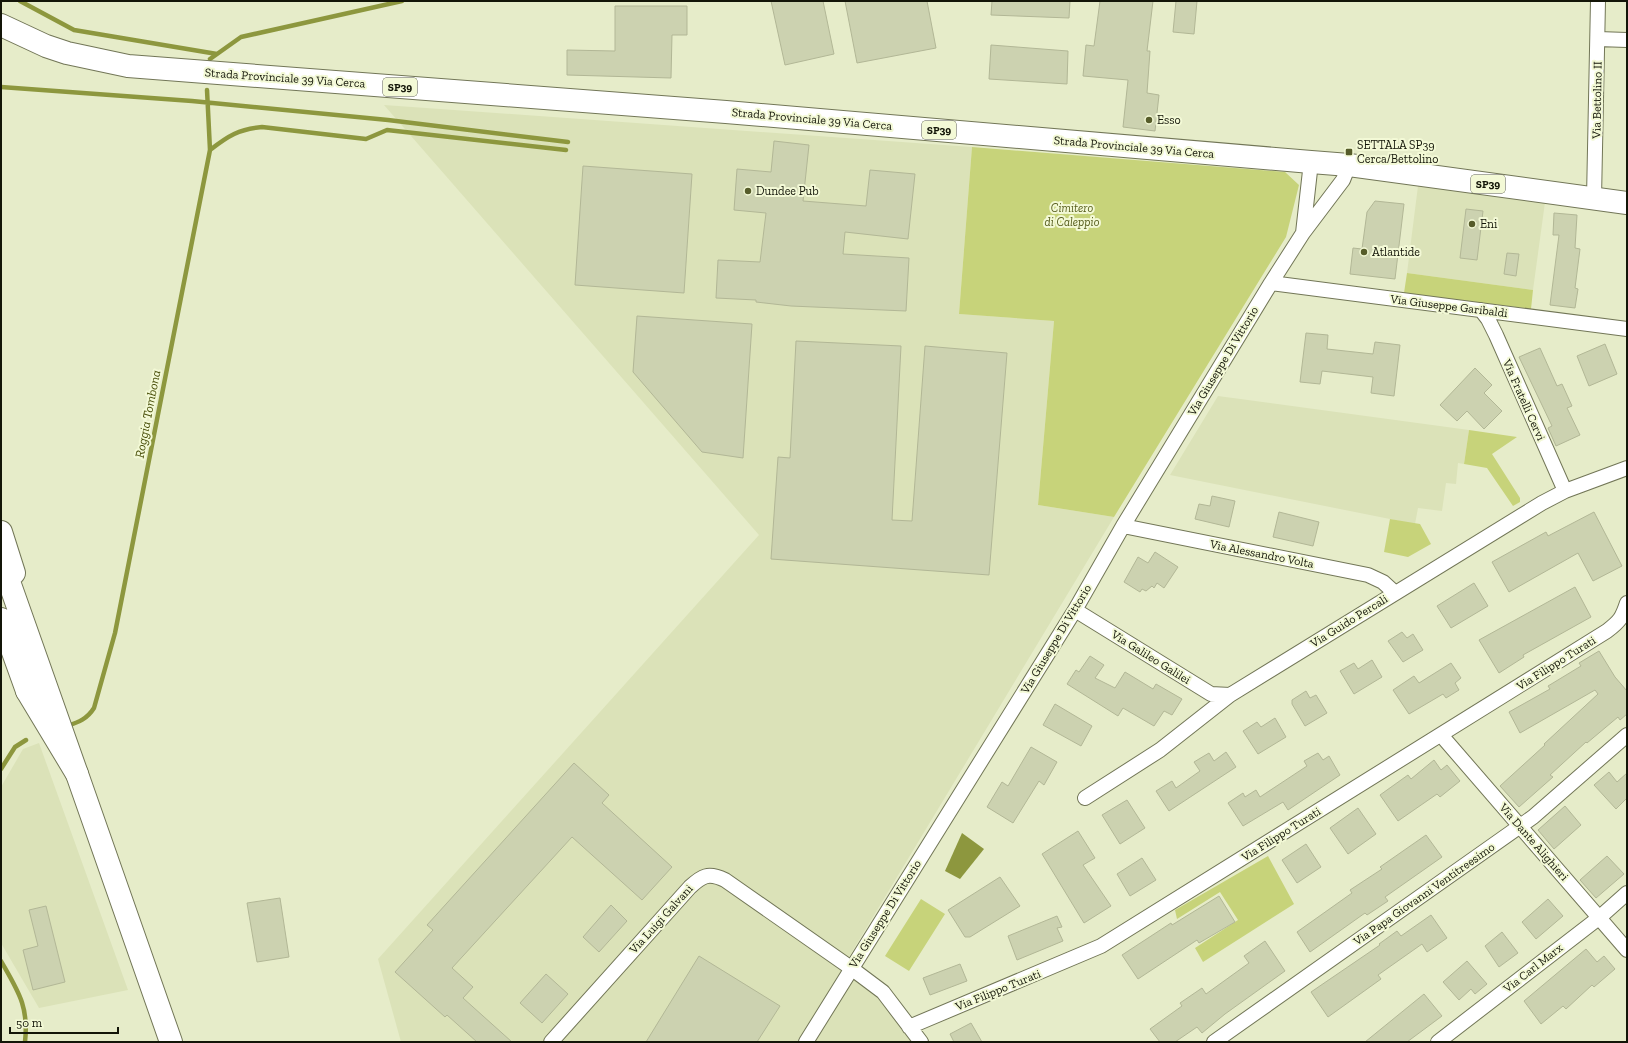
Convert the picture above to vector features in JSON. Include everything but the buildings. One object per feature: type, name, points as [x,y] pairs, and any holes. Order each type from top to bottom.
[{"type":"main road","name":"Strada Provinciale 39 Via Cerca","points":[[1,25],[46,46],[68,53],[128,66],[726,112],[1349,165],[1627,203]]},
{"type":"main road","points":[[1,532],[60,724]]},
{"type":"main road","points":[[1,559],[171,1042]]},
{"type":"main road","points":[[1,619],[27,691]]},
{"type":"main road","points":[[1,644],[27,691],[77,774]]},
{"type":"street","name":"Via Bettolino II","points":[[1594,198],[1598,1]]},
{"type":"street","points":[[1598,39],[1627,40]]},
{"type":"street","name":"Via Giuseppe Di Vittorio","points":[[1303,233],[1311,162]]},
{"type":"street","name":"Via Giuseppe Di Vittorio","points":[[806,1042],[1075,610],[1123,526],[1271,283],[1303,233],[1343,180],[1349,165]]},
{"type":"street","name":"Via Giuseppe Garibaldi","points":[[1271,283],[1627,329]]},
{"type":"street","name":"Via Fratelli Cervi","points":[[1481,310],[1488,319],[1496,335],[1565,491]]},
{"type":"street","name":"Via Guido Percali","points":[[1085,798],[1160,750],[1230,695],[1542,503],[1565,491],[1627,468]]},
{"type":"street","name":"Via Alessandro Volta","points":[[1123,526],[1368,575],[1383,582],[1395,593]]},
{"type":"street","name":"Via Filippo Turati","points":[[909,1026],[1101,946],[1608,631],[1620,621],[1627,603]]},
{"type":"street","name":"Via Galileo Galilei","points":[[1075,610],[1211,694],[1230,695]]},
{"type":"street","name":"Via Dante Alighieri","points":[[1441,735],[1627,950]]},
{"type":"street","name":"Via Papa Giovanni Ventitreesimo","points":[[1214,1042],[1520,826],[1627,735]]},
{"type":"street","name":"Via Luigi Galvani","points":[[551,1042],[690,887],[706,875],[715,875],[724,880],[851,968]]},
{"type":"street","name":"Via Carl Marx","points":[[1438,1042],[1600,917],[1627,893]]},
{"type":"street","points":[[851,968],[883,992],[922,1042]]},
{"type":"shaded area","points":[[384,105],[972,147],[959,314],[1054,321],[1038,505],[1114,517],[841,970],[877,996],[913,1042],[401,1042],[378,959],[759,535]]},
{"type":"shaded area","points":[[1419,178],[1546,195],[1533,290],[1407,273]]},
{"type":"shaded area","points":[[1218,396],[1469,430],[1464,464],[1458,463],[1456,484],[1446,483],[1442,511],[1418,508],[1415,524],[1170,475]]},
{"type":"shaded area","points":[[39,743],[128,990],[39,1008],[1,943],[1,787],[23,749]]},
{"type":"shaded area","points":[[962,833],[984,849],[960,879],[945,871]]},
{"type":"green space","name":"Cimitero di Caleppio","points":[[972,147],[1285,172],[1299,185],[1286,237],[1114,517],[1038,505],[1054,321],[959,314]]},
{"type":"green space","points":[[1407,273],[1533,290],[1531,309],[1404,293]]},
{"type":"green space","points":[[1469,430],[1517,437],[1492,454],[1520,498],[1520,502],[1513,506],[1487,468],[1464,464]]},
{"type":"green space","points":[[1390,519],[1420,524],[1431,544],[1408,557],[1384,552]]},
{"type":"green space","points":[[1268,856],[1294,904],[1203,962],[1195,948],[1238,920],[1220,892],[1177,919],[1175,910]]},
{"type":"green space","points":[[921,899],[945,914],[909,971],[885,956]]},
{"type":"waterway","points":[[20,1],[74,30],[217,54]]},
{"type":"waterway","name":"Roggia Tombona","points":[[210,59],[241,37],[402,1]]},
{"type":"waterway","points":[[1,87],[192,101],[388,120],[568,142]]},
{"type":"waterway","name":"Roggia Tombona","points":[[67,726],[82,720],[89,715],[94,708],[115,633],[210,150],[207,90]]},
{"type":"waterway","points":[[210,150],[240,131],[262,127],[366,139],[387,130],[566,150]]},
{"type":"waterway","name":"Roggia Tombona","points":[[1,769],[15,747],[26,740]]},
{"type":"waterway","name":"Roggia Tombona","points":[[1,961],[17,990],[24,1008],[26,1029],[25,1042]]},
{"type":"place","name":"Esso","points":[[1149,120]]},
{"type":"place","name":"SETTALA SP39 Cerca/Bettolino","points":[[1349,152]]},
{"type":"place","name":"Dundee Pub","points":[[748,191]]},
{"type":"place","name":"Eni","points":[[1472,224]]},
{"type":"place","name":"Atlantide","points":[[1364,252]]}]
